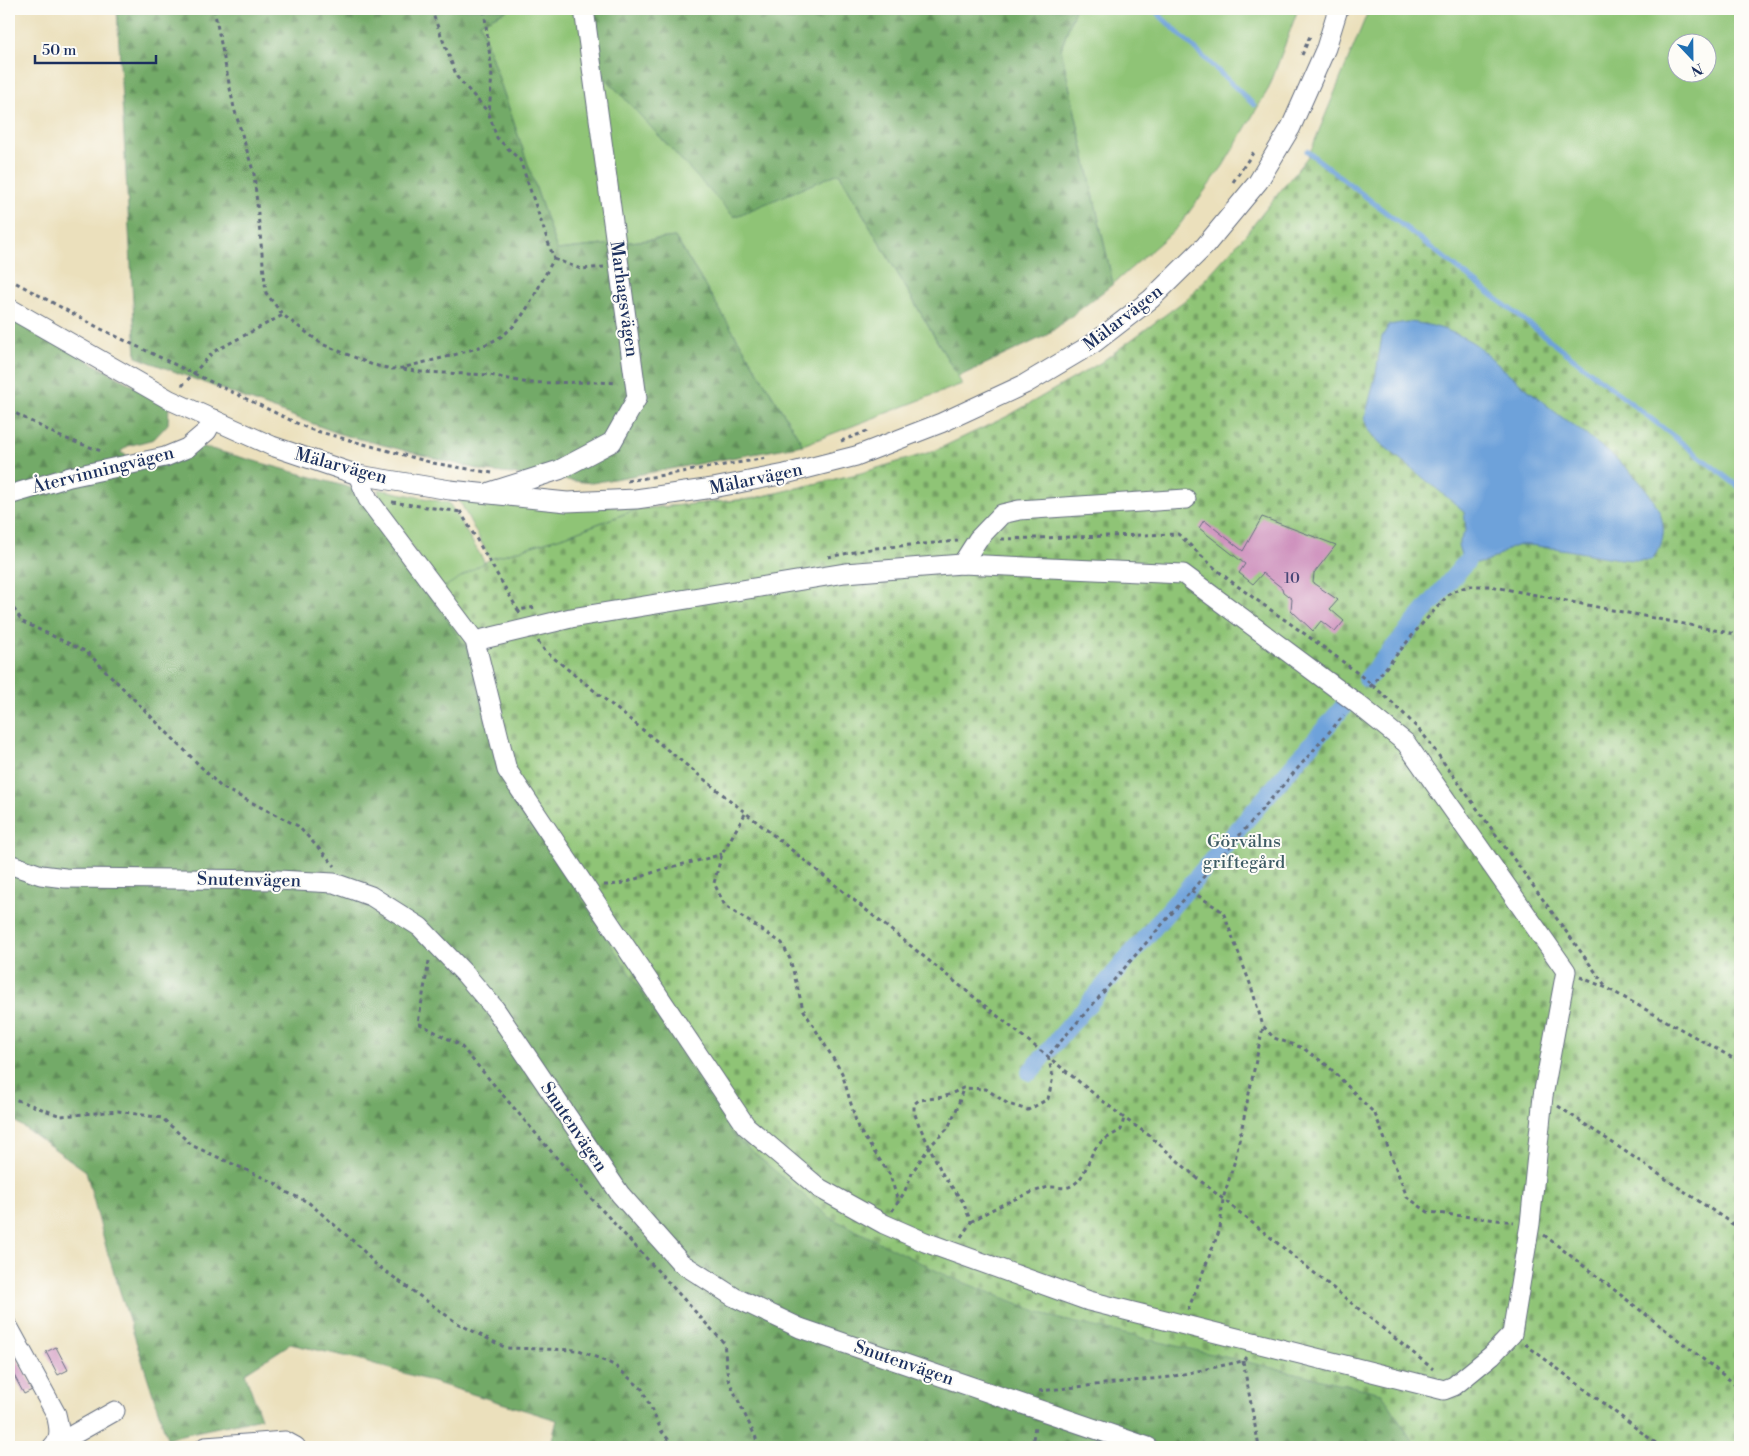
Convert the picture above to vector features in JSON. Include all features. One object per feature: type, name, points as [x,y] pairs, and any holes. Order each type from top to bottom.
[{"type":"street","name":"Marhagsvägen","points":[[481,494],[559,470],[612,442],[637,398],[584,9]]},
{"type":"street","name":"Mälarvägen","points":[[9,308],[170,400],[272,446],[358,475],[450,490],[567,502],[636,499],[713,488],[767,477],[856,456],[941,424],[1025,384],[1094,343],[1151,299],[1211,238],[1258,182],[1291,128],[1326,48],[1338,9]]},
{"type":"street","name":"Återvinningvägen","points":[[9,495],[70,477],[165,457],[187,448],[207,431],[213,418]]},
{"type":"street","points":[[358,475],[368,499],[475,641],[507,770],[746,1126],[818,1188],[884,1224],[925,1242],[1089,1301],[1254,1344],[1444,1390],[1454,1386],[1512,1334],[1530,1224],[1543,1096],[1566,971],[1406,743],[1355,702],[1183,574],[962,564],[845,573],[571,618],[475,641]]},
{"type":"street","points":[[962,564],[978,539],[1002,514],[1019,510],[1186,499]]},
{"type":"street","name":"Snutenvägen","points":[[9,864],[41,875],[64,878],[278,880],[334,883],[370,896],[420,927],[495,1009],[620,1194],[681,1263],[734,1297],[800,1328],[1148,1447]]},
{"type":"street","points":[[9,1328],[56,1414],[60,1430],[53,1446]]},
{"type":"street","points":[[53,1446],[115,1411]]},
{"type":"street","points":[[205,1447],[285,1441],[296,1447]]},
{"type":"path","points":[[214,9],[234,108],[254,174],[266,293],[283,315],[322,344],[373,365],[392,369],[402,368],[484,345],[506,333],[518,320],[554,259],[520,160],[497,138],[489,114],[457,77],[431,9]]},
{"type":"path","points":[[484,9],[492,73],[489,114]]},
{"type":"path","points":[[1298,64],[1314,27]]},
{"type":"path","points":[[1232,184],[1259,144]]},
{"type":"path","points":[[554,259],[581,269],[619,265]]},
{"type":"path","points":[[9,279],[101,329],[309,429],[433,463],[500,474]]},
{"type":"path","points":[[170,400],[213,352],[283,315]]},
{"type":"path","points":[[402,368],[421,372],[490,375],[528,383],[597,382],[636,385]]},
{"type":"path","points":[[9,410],[61,436],[106,453]]},
{"type":"path","points":[[838,442],[874,429]]},
{"type":"path","points":[[622,482],[773,457]]},
{"type":"path","points":[[450,490],[518,610],[545,651],[1124,1118],[1150,1136],[1223,1199],[1454,1386]]},
{"type":"path","points":[[823,557],[876,548],[978,539],[1178,534],[1233,583],[1309,637],[1405,712],[1426,738],[1607,988]]},
{"type":"path","points":[[1048,1056],[1451,592],[1469,586],[1490,586],[1740,635]]},
{"type":"path","points":[[9,602],[23,622],[87,652],[220,787],[298,826],[338,869]]},
{"type":"path","points":[[518,610],[538,607]]},
{"type":"path","points":[[745,814],[722,854],[714,883],[725,906],[782,943],[790,959],[803,1009],[842,1073],[858,1128],[890,1175],[898,1201]]},
{"type":"path","points":[[583,884],[616,886],[668,868],[688,865],[722,854]]},
{"type":"path","points":[[1191,891],[1223,912],[1251,986],[1263,1026],[1274,1038],[1304,1048],[1328,1066],[1375,1114],[1407,1197],[1428,1212],[1530,1224],[1740,1388]]},
{"type":"path","points":[[433,940],[418,1023],[460,1045],[591,1198],[724,1343],[728,1379],[756,1438],[757,1447]]},
{"type":"path","points":[[1566,971],[1607,988],[1740,1062]]},
{"type":"path","points":[[1182,1324],[1220,1229],[1223,1199],[1234,1160],[1263,1026]]},
{"type":"path","points":[[971,1222],[963,1202],[942,1175],[914,1112],[914,1104],[919,1100],[944,1097],[963,1088],[986,1089],[1008,1104],[1028,1110],[1048,1099],[1053,1078],[1048,1056]]},
{"type":"path","points":[[884,1224],[913,1171],[930,1146],[948,1128],[958,1106],[963,1088]]},
{"type":"path","points":[[1543,1096],[1740,1229]]},
{"type":"path","points":[[9,1097],[61,1116],[118,1111],[162,1118],[193,1146],[275,1183],[286,1192],[308,1202],[360,1248],[374,1263],[457,1323],[506,1348],[579,1350],[614,1365],[642,1388],[662,1432],[675,1447]]},
{"type":"path","points":[[954,1235],[963,1237],[971,1222],[988,1210],[1000,1208],[1046,1187],[1070,1187],[1082,1177],[1088,1159],[1099,1143],[1121,1130],[1124,1118]]},
{"type":"path","points":[[1512,1334],[1661,1447]]},
{"type":"path","points":[[1254,1344],[1244,1361],[1259,1447]]},
{"type":"path","points":[[1031,1392],[1170,1377],[1244,1361]]},
{"type":"green space","points":[[117,9],[510,9],[480,23],[557,250],[675,237],[803,445],[592,483],[485,471],[340,434],[136,357]]},
{"type":"green space","points":[[510,9],[589,9],[734,216],[839,173],[962,384],[803,445],[675,237],[557,250],[480,23]]},
{"type":"green space","points":[[585,9],[1075,9],[1061,49],[1113,284],[1047,335],[958,377],[839,173],[734,217],[600,72]]},
{"type":"green space","points":[[1075,9],[1298,9],[1269,88],[1223,166],[1178,227],[1113,284],[1061,49]]},
{"type":"green space","points":[[1369,9],[1740,9],[1740,489],[1309,155]]},
{"type":"green space","name":"Görvälns griftegård","points":[[1309,155],[1740,489],[1740,1447],[1416,1447],[1382,1393],[1055,1318],[947,1276],[829,1217],[734,1136],[500,772],[468,650],[430,596],[490,559],[568,535],[638,509],[751,499],[861,473],[934,451],[1008,416],[1100,363],[1188,298],[1246,234]]},
{"type":"green space","points":[[9,316],[169,406],[168,424],[154,439],[128,446],[120,452],[151,469],[183,449],[204,447],[355,489],[468,650],[568,535],[638,509],[751,499],[844,477],[1191,891],[1399,1420],[1416,1447],[550,1447],[557,1420],[358,1359],[290,1344],[245,1373],[261,1418],[167,1438],[107,1251],[86,1171],[9,1117]]},
{"type":"green space","points":[[378,489],[449,503],[509,603],[456,610],[381,504]]},
{"type":"green space","points":[[458,493],[638,509],[568,535],[490,559],[457,496]]},
{"type":"water","points":[[1408,322],[1440,328],[1473,343],[1548,406],[1613,456],[1634,476],[1651,497],[1661,518],[1662,539],[1651,560],[1611,558],[1526,545],[1512,547],[1485,562],[1470,561],[1461,555],[1458,545],[1466,529],[1464,511],[1379,442],[1369,430],[1365,418],[1376,374],[1382,337],[1389,325]]},
{"type":"building","points":[[1262,517],[1336,545],[1314,573],[1313,583],[1338,600],[1330,609],[1344,621],[1335,632],[1321,621],[1313,631],[1291,610],[1292,599],[1283,592],[1282,588],[1263,573],[1253,584],[1239,573],[1245,564],[1199,528],[1204,520],[1243,551]]},
{"type":"building","points":[[56,1347],[68,1370],[58,1375],[46,1352]]},
{"type":"building","points":[[16,1358],[34,1389],[24,1394],[9,1366],[9,1362]]},
{"type":"waterway","points":[[1153,9],[1254,105]]},
{"type":"waterway","points":[[1307,151],[1740,488]]},
{"type":"waterway","points":[[1367,679],[1467,561]]},
{"type":"waterway","points":[[1048,1051],[1344,706]]},
{"type":"waterway","points":[[1030,1072],[1042,1058]]}]
